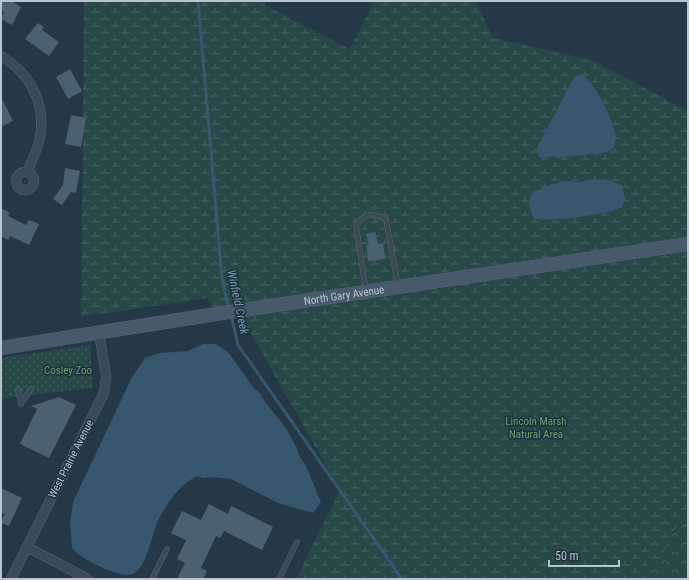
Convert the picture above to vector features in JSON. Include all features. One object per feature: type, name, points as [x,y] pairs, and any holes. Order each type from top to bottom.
[{"type":"street","points":[[1,56],[22,72],[38,99],[41,120],[40,136],[27,172]]},
{"type":"street","name":"North Gary Avenue","points":[[1,348],[216,314],[688,244]]},
{"type":"street","name":"West Prairie Avenue","points":[[11,579],[104,393],[106,376],[99,333]]},
{"type":"street","points":[[27,547],[88,579]]},
{"type":"lane","points":[[366,292],[356,225],[360,219],[372,214],[386,219],[398,288]]},
{"type":"lane","points":[[18,390],[21,404],[31,389]]},
{"type":"lane","points":[[278,579],[297,542]]},
{"type":"lane","points":[[152,579],[167,549]]},
{"type":"green space","name":"Lincoln Marsh Natural Area","points":[[84,1],[266,1],[264,5],[350,49],[374,1],[476,1],[493,38],[592,60],[688,111],[688,505],[649,579],[296,579],[340,490],[238,311],[216,314],[208,298],[81,317]]},
{"type":"green space","name":"Cosley Zoo","points":[[90,345],[93,388],[4,398],[1,404],[1,358]]},
{"type":"green space","points":[[688,470],[688,579],[629,579]]},
{"type":"water","points":[[582,74],[593,86],[604,103],[612,122],[616,138],[612,150],[595,155],[592,154],[557,158],[553,156],[546,158],[539,157],[536,150],[574,77]]},
{"type":"water","points":[[592,179],[595,181],[605,179],[622,185],[625,199],[622,207],[604,213],[575,217],[545,220],[533,218],[529,205],[530,197],[536,191],[564,181],[581,182]]},
{"type":"water","points":[[203,344],[215,344],[228,352],[253,387],[261,394],[265,402],[286,428],[306,466],[321,502],[313,513],[278,503],[231,479],[213,477],[204,478],[197,476],[179,489],[165,508],[158,521],[146,557],[139,569],[134,573],[127,575],[105,569],[83,557],[72,548],[70,524],[73,502],[132,377],[145,358],[160,353],[188,351]]},
{"type":"building","points":[[1,1],[11,1],[21,7],[12,25],[1,19],[4,12],[1,11]]},
{"type":"building","points":[[38,23],[44,27],[42,30],[59,42],[49,56],[25,39]]},
{"type":"building","points":[[70,69],[82,91],[68,99],[56,77]]},
{"type":"building","points":[[1,97],[13,121],[1,127]]},
{"type":"building","points":[[71,115],[86,118],[81,147],[65,144]]},
{"type":"building","points":[[65,168],[80,171],[76,193],[71,192],[62,205],[53,199],[63,185]]},
{"type":"building","points":[[1,208],[10,213],[8,216],[26,225],[29,220],[39,224],[29,245],[10,236],[8,240],[1,236]]},
{"type":"building","points":[[375,232],[378,244],[383,243],[385,259],[368,261],[366,245],[369,245],[366,234]]},
{"type":"building","points":[[59,397],[76,405],[49,458],[20,444],[37,409],[31,406]]},
{"type":"building","points":[[1,488],[22,498],[9,526],[1,523],[4,514],[1,512]]},
{"type":"building","points":[[209,504],[228,514],[231,506],[273,527],[262,550],[224,531],[220,538],[216,536],[201,568],[207,571],[203,579],[177,579],[185,563],[177,559],[186,540],[171,533],[182,511],[201,520]]},
{"type":"waterway","name":"Winfield Creek","points":[[198,1],[222,279],[229,309]]},
{"type":"waterway","name":"Winfield Creek","points":[[231,315],[238,345],[402,579]]}]
